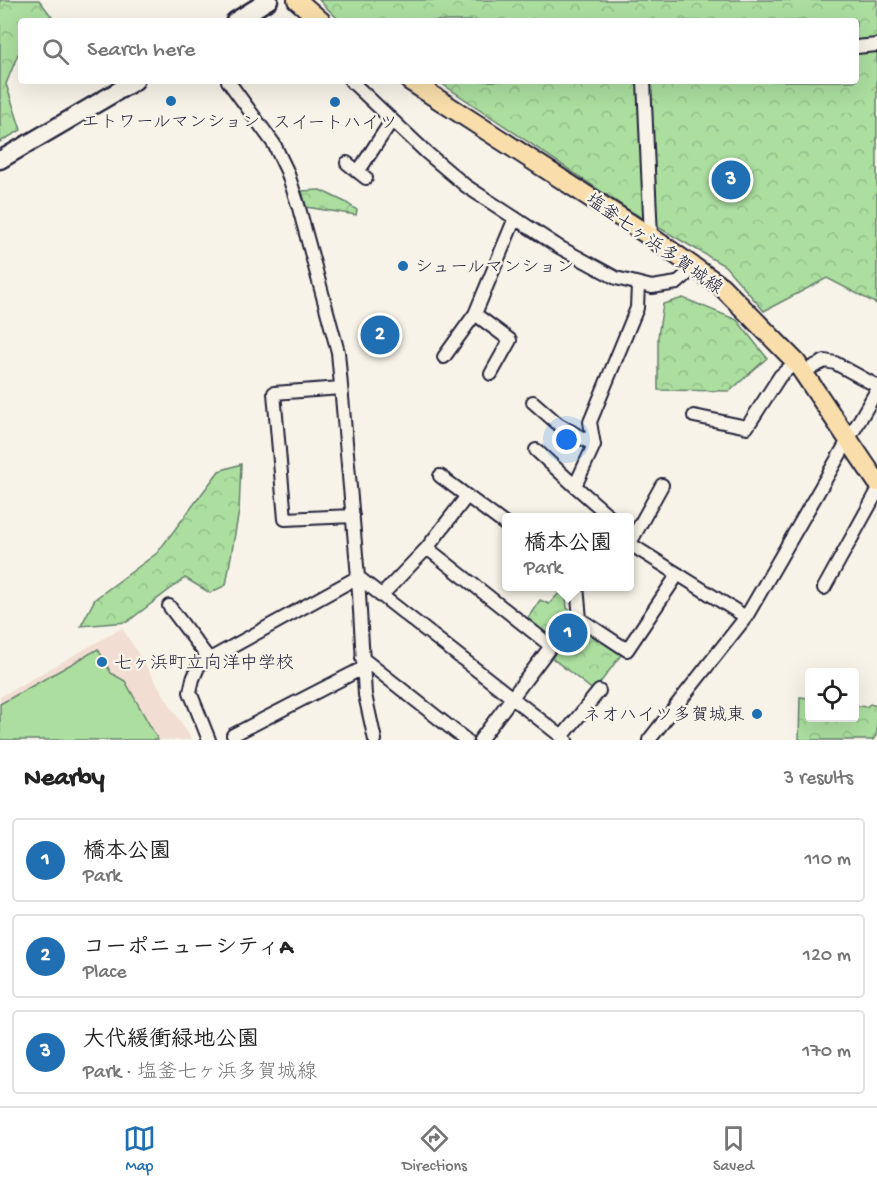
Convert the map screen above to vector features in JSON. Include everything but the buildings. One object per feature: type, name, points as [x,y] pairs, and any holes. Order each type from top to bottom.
[{"type":"main road","points":[[297,0],[318,18]]},
{"type":"main road","name":"塩釜七ヶ浜多賀城線","points":[[415,84],[651,237],[721,286],[800,366],[877,482]]},
{"type":"street","points":[[241,18],[269,0]]},
{"type":"street","points":[[859,47],[877,45]]},
{"type":"street","points":[[0,160],[130,84]]},
{"type":"street","points":[[230,84],[274,144],[286,171],[299,208],[338,352],[358,577],[364,695],[375,740]]},
{"type":"street","points":[[354,84],[426,153],[466,186],[559,247],[616,278],[652,288],[676,283],[695,267]]},
{"type":"street","points":[[644,84],[651,237]]},
{"type":"street","points":[[347,163],[362,175],[392,120]]},
{"type":"street","points":[[444,357],[475,314],[515,218]]},
{"type":"street","points":[[575,486],[594,445],[590,422],[637,308],[638,285]]},
{"type":"street","points":[[475,314],[510,340],[490,374]]},
{"type":"street","points":[[649,740],[746,617],[877,388],[835,363],[825,361],[800,366],[780,376],[747,427],[694,416]]},
{"type":"street","points":[[341,388],[274,393],[285,519],[352,516]]},
{"type":"street","points":[[533,402],[558,424],[594,445]]},
{"type":"street","points":[[536,450],[603,513]]},
{"type":"street","points":[[440,476],[502,521]]},
{"type":"street","points":[[634,536],[662,485]]},
{"type":"street","points":[[824,588],[877,492]]},
{"type":"street","points":[[381,596],[427,548],[467,496]]},
{"type":"street","points":[[634,546],[746,617]]},
{"type":"street","points":[[427,548],[551,646],[480,740]]},
{"type":"street","points":[[577,591],[580,619],[627,650],[678,574]]},
{"type":"street","points":[[358,577],[564,738],[599,691]]},
{"type":"street","points":[[209,740],[190,692],[199,665],[358,577]]},
{"type":"street","points":[[169,606],[209,659]]},
{"type":"street","points":[[233,735],[363,663]]},
{"type":"street","points":[[363,663],[466,740]]},
{"type":"shaded area","name":"七ヶ浜町立向洋中学校","points":[[122,628],[192,740],[0,740],[0,697]]},
{"type":"green space","points":[[0,0],[39,0],[53,18],[18,18],[18,54],[6,84],[21,130],[0,142]]},
{"type":"green space","points":[[319,0],[877,0],[877,304],[827,278],[764,311],[725,266],[632,212],[442,84],[859,84],[859,18],[337,18]]},
{"type":"green space","points":[[320,190],[357,210],[356,215],[306,207],[302,191]]},
{"type":"green space","points":[[683,298],[737,320],[767,358],[730,391],[658,390],[658,337],[663,304]]},
{"type":"green space","points":[[241,464],[239,511],[226,585],[210,593],[185,578],[127,622],[81,626],[95,599],[157,553],[219,471]]},
{"type":"green space","points":[[561,591],[565,591],[567,608],[624,651],[594,691],[552,658],[557,650],[553,644],[525,622],[540,600],[549,604]]},
{"type":"green space","name":"七ヶ浜町立向洋中学校","points":[[98,649],[111,673],[125,681],[158,740],[0,740],[0,704]]},
{"type":"green space","points":[[800,697],[805,698],[805,722],[859,722],[859,706],[866,707],[870,704],[877,706],[877,734],[873,740],[799,739]]},
{"type":"place","name":"エトワールマンション","points":[[171,101]]},
{"type":"place","name":"スイートハイツ","points":[[335,102]]},
{"type":"place","name":"大代緩衝緑地公園","points":[[731,180]]},
{"type":"place","name":"シュールマンション","points":[[403,266]]},
{"type":"place","name":"コーポニューシティA","points":[[380,335]]},
{"type":"place","name":"橋本公園","points":[[568,633]]},
{"type":"place","name":"七ヶ浜町立向洋中学校","points":[[102,662]]},
{"type":"place","name":"ネオハイツ多賀城東","points":[[757,714]]}]
